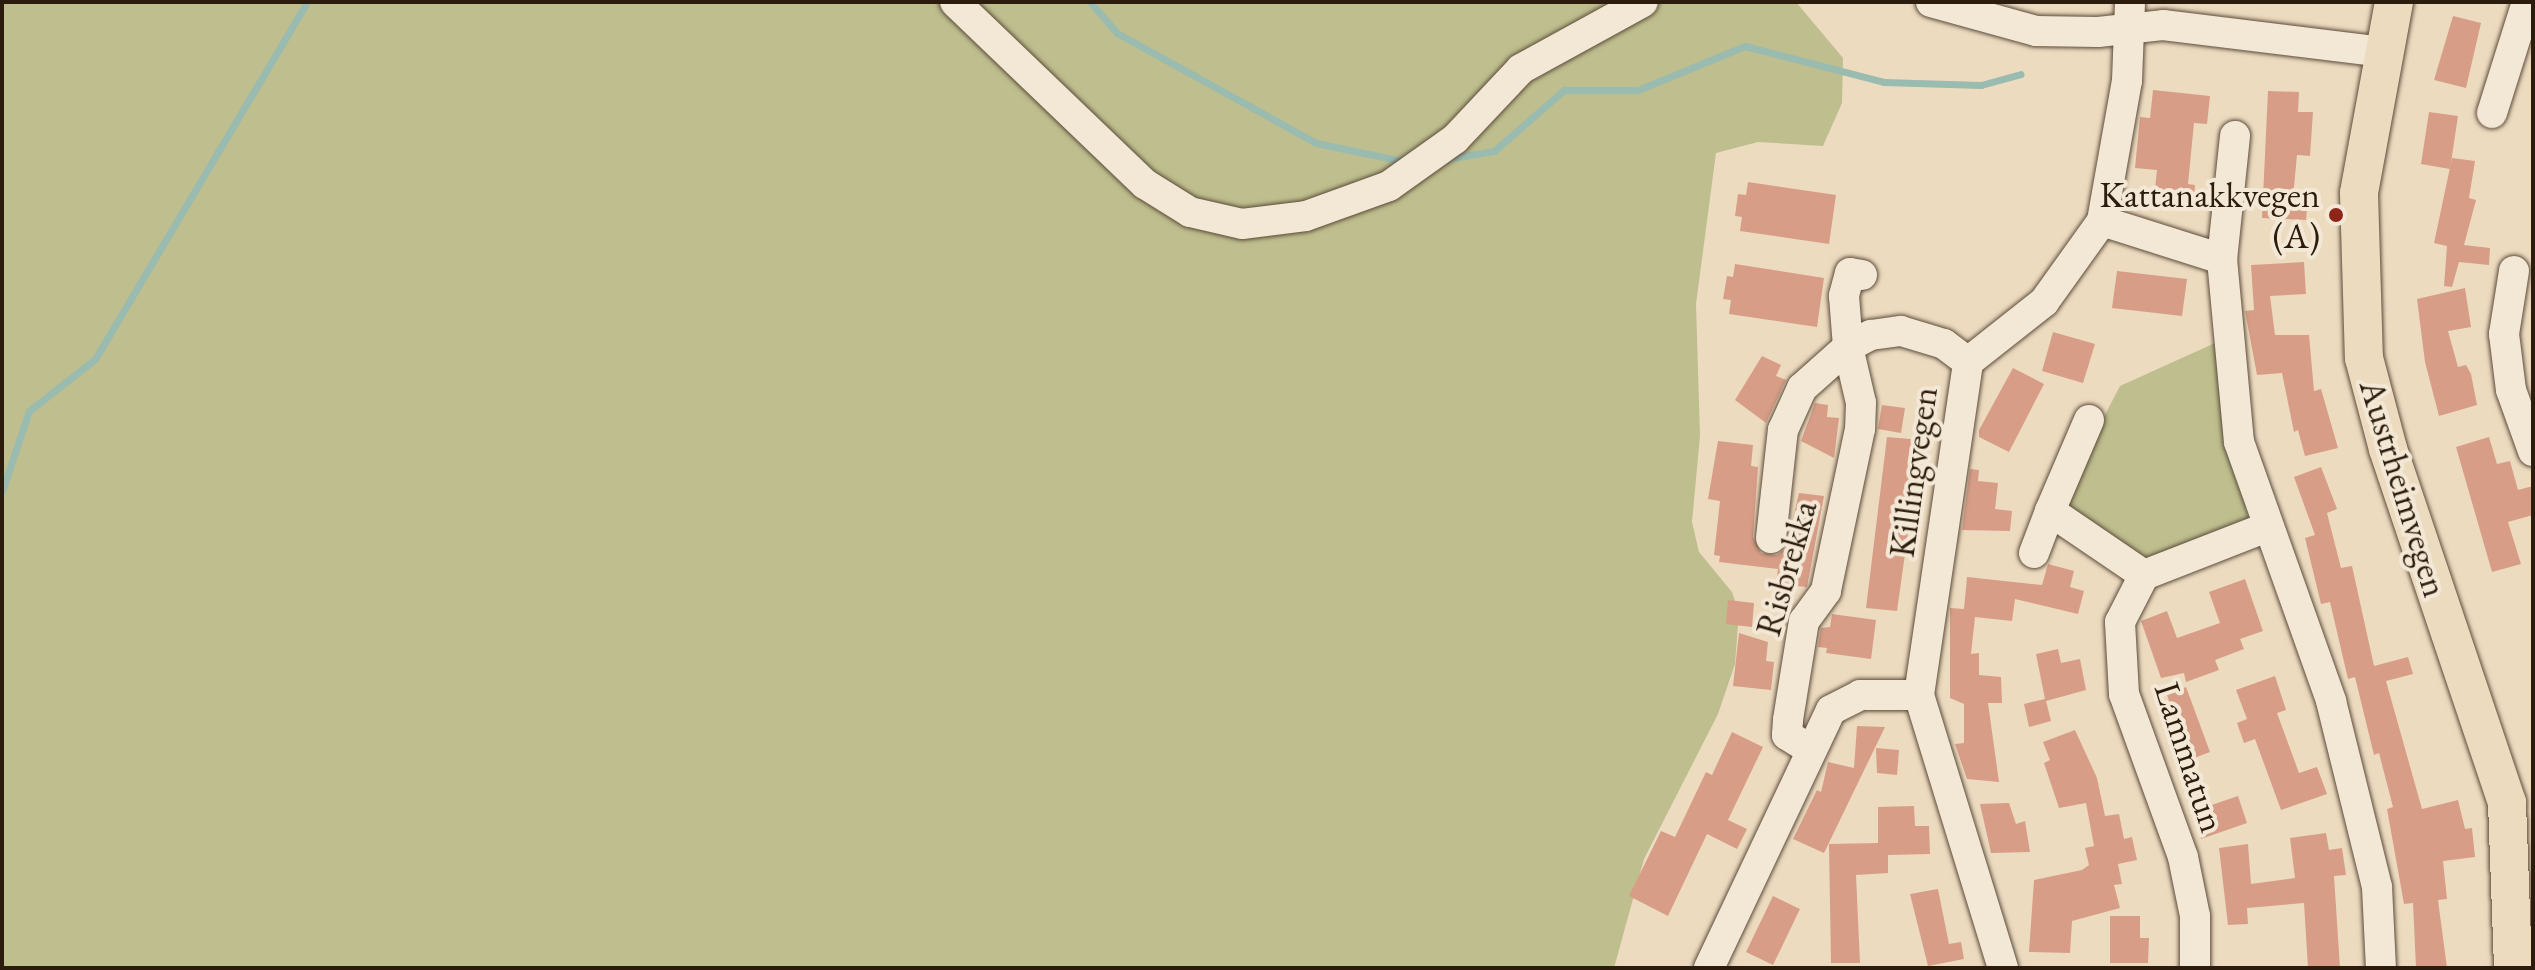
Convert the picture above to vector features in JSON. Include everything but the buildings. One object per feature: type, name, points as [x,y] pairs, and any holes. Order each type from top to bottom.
[{"type":"main road","name":"Austrheimvegen","points":[[2394,2],[2382,52],[2359,193],[2364,358],[2388,449],[2507,803],[2522,918],[2513,968]]},
{"type":"street","points":[[955,2],[1145,184],[1190,212],[1242,224],[1306,216],[1389,186],[1455,139],[1521,69],[1643,2]]},
{"type":"street","points":[[1931,2],[2024,29],[2130,16],[2163,25],[2382,52]]},
{"type":"street","points":[[2492,113],[2527,2]]},
{"type":"street","name":"Killingvegen","points":[[2003,968],[1919,695],[1968,362],[2044,302],[2102,221],[2110,196],[2130,16]]},
{"type":"street","points":[[2235,136],[2222,259],[2239,442],[2331,701],[2377,887],[2381,968]]},
{"type":"street","points":[[2102,221],[2222,259]]},
{"type":"street","points":[[2514,271],[2504,334],[2511,390],[2533,451]]},
{"type":"street","name":"Risbrekka","points":[[1811,750],[1787,735],[1788,720],[1804,621],[1826,591],[1860,429],[1861,403],[1848,347],[1844,296],[1850,273],[1862,275]]},
{"type":"street","name":"Risbrekka","points":[[1771,538],[1783,430],[1802,388],[1848,347],[1871,335],[1901,331],[1944,344],[1968,362]]},
{"type":"street","points":[[2034,553],[2089,420]]},
{"type":"street","points":[[2050,511],[2144,575],[2267,527]]},
{"type":"street","name":"Lammatun","points":[[2144,575],[2120,622],[2124,694],[2183,857],[2195,916],[2195,968]]},
{"type":"street","points":[[1709,968],[1831,710],[1844,699],[1919,695]]},
{"type":"green space","points":[[2,2],[1796,2],[1843,58],[1842,103],[1823,146],[1758,142],[1716,153],[1696,304],[1700,436],[1692,522],[1699,552],[1732,592],[1739,612],[1735,664],[1718,714],[1644,859],[1614,968],[2,968]]},
{"type":"green space","points":[[2215,343],[2249,524],[2140,563],[2057,507],[2120,386]]},
{"type":"waterway","points":[[2,491],[29,411],[95,359],[307,2]]},
{"type":"waterway","points":[[1090,2],[1117,33],[1316,143],[1408,162]]},
{"type":"waterway","points":[[1447,159],[1494,151],[1564,90],[1638,90],[1745,46],[1884,82],[1981,85],[2021,74]]},
{"type":"place","name":"Kattanakkvegen (A)","points":[[2336,215]]}]
